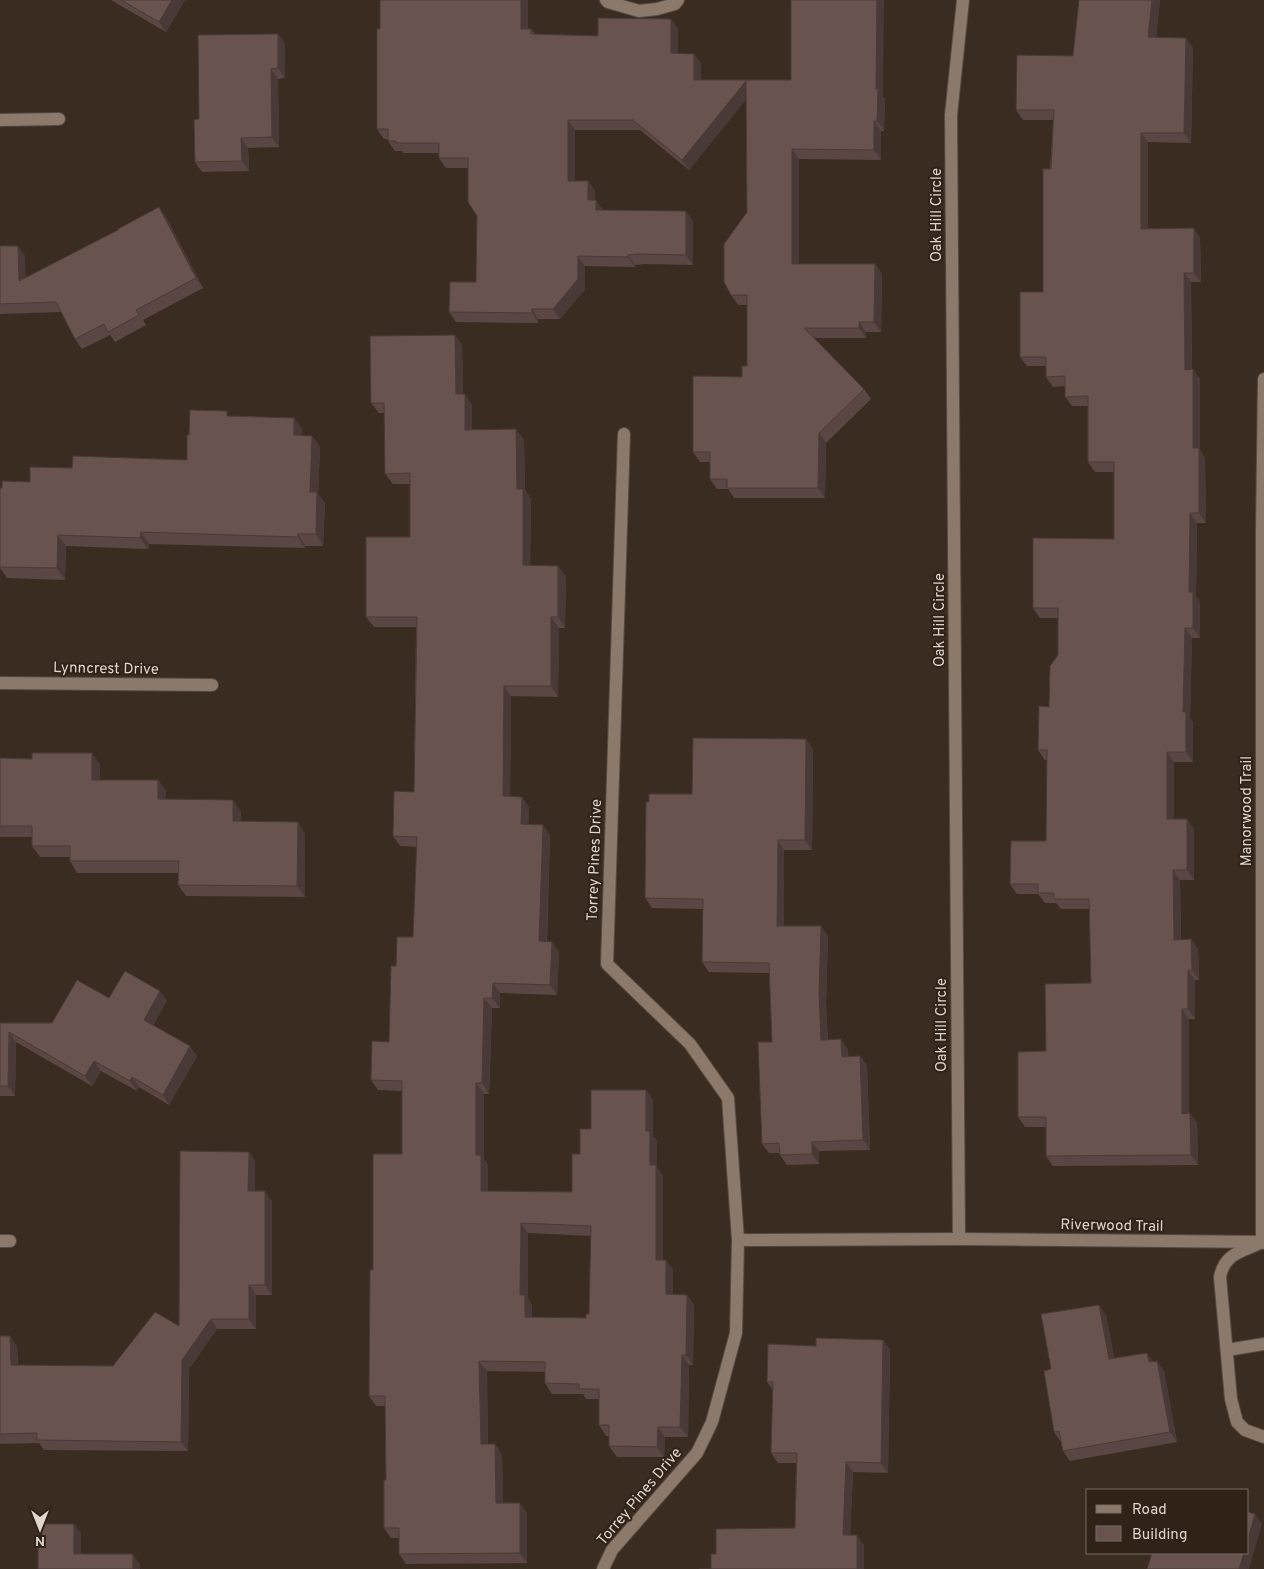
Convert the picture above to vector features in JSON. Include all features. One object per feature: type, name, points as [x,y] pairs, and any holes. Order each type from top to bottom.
[{"type":"street","points":[[606,0],[640,11],[675,4],[678,0]]},
{"type":"street","name":"Oak Hill Circle","points":[[959,1239],[951,115],[963,0]]},
{"type":"street","points":[[0,120],[58,119]]},
{"type":"street","name":"Manorwood Trail","points":[[1263,1243],[1262,530],[1264,379]]},
{"type":"street","name":"Torrey Pines Drive","points":[[603,1569],[612,1550],[697,1453],[712,1422],[736,1333],[738,1240],[728,1098],[690,1044],[607,964],[624,434]]},
{"type":"street","name":"Lynncrest Drive","points":[[0,683],[212,686]]},
{"type":"street","points":[[738,1240],[959,1239]]},
{"type":"street","name":"Riverwood Trail","points":[[959,1239],[1263,1243]]},
{"type":"street","points":[[1263,1243],[1235,1253],[1222,1266],[1220,1277],[1231,1399],[1237,1422],[1245,1430],[1264,1437]]},
{"type":"street","points":[[1226,1350],[1264,1344]]},
{"type":"building","points":[[121,0],[172,0],[159,22]]},
{"type":"building","points":[[380,0],[521,0],[521,29],[531,29],[531,34],[598,36],[598,18],[671,19],[671,53],[694,54],[694,80],[791,80],[791,0],[877,0],[876,89],[878,89],[877,121],[874,121],[874,150],[792,149],[792,264],[875,264],[874,322],[859,322],[859,328],[804,328],[864,389],[819,433],[818,488],[727,488],[727,479],[710,479],[710,452],[693,452],[693,376],[742,377],[742,366],[747,366],[747,295],[731,295],[724,282],[724,244],[747,212],[746,81],[682,160],[633,120],[568,120],[568,181],[588,181],[588,200],[596,200],[596,210],[686,211],[686,255],[578,256],[578,279],[553,309],[532,309],[532,313],[449,312],[450,282],[476,282],[477,216],[468,202],[468,158],[439,158],[439,143],[396,143],[396,141],[388,141],[388,129],[377,129],[377,29],[380,29]]},
{"type":"building","points":[[1079,0],[1152,0],[1148,37],[1186,38],[1184,133],[1141,133],[1141,229],[1194,228],[1194,273],[1184,273],[1185,370],[1193,369],[1193,448],[1199,448],[1199,513],[1190,513],[1189,592],[1193,592],[1193,628],[1185,628],[1183,712],[1186,712],[1186,752],[1167,752],[1167,819],[1187,819],[1187,870],[1173,870],[1174,940],[1191,939],[1192,970],[1188,970],[1188,1009],[1182,1009],[1182,1114],[1190,1113],[1191,1155],[1046,1156],[1046,1117],[1018,1117],[1018,1052],[1046,1051],[1045,984],[1091,983],[1089,899],[1054,899],[1054,893],[1038,893],[1038,884],[1010,884],[1011,841],[1046,841],[1047,750],[1038,750],[1039,706],[1049,707],[1050,666],[1058,655],[1058,608],[1033,608],[1033,538],[1114,539],[1114,462],[1088,462],[1088,396],[1065,397],[1065,376],[1046,377],[1046,357],[1020,357],[1020,292],[1043,292],[1043,169],[1051,169],[1054,110],[1016,110],[1017,55],[1073,56]]},
{"type":"building","points":[[278,34],[278,68],[271,69],[272,137],[241,138],[242,161],[195,162],[194,120],[199,119],[198,35]]},
{"type":"building","points":[[159,207],[196,278],[136,310],[139,315],[108,332],[104,324],[75,339],[56,302],[0,304],[0,246],[18,246],[19,281]]},
{"type":"building","points":[[455,335],[456,394],[465,394],[465,430],[516,429],[517,489],[523,489],[523,565],[558,566],[558,617],[551,617],[551,686],[504,686],[503,796],[522,797],[521,824],[543,825],[539,941],[552,942],[550,985],[493,983],[492,998],[484,998],[482,1083],[476,1083],[476,1155],[481,1155],[481,1191],[572,1192],[572,1154],[580,1154],[580,1129],[591,1129],[591,1090],[646,1090],[646,1131],[650,1131],[650,1165],[656,1165],[656,1260],[666,1260],[666,1294],[687,1295],[686,1355],[682,1355],[680,1427],[658,1427],[657,1447],[609,1446],[609,1425],[599,1425],[599,1389],[579,1389],[579,1384],[545,1383],[545,1362],[479,1361],[481,1444],[495,1444],[496,1503],[520,1503],[520,1553],[399,1554],[399,1528],[384,1528],[384,1480],[386,1480],[385,1396],[369,1396],[370,1270],[373,1270],[373,1154],[402,1154],[402,1081],[371,1080],[372,1041],[389,1042],[391,966],[396,966],[397,937],[413,937],[417,837],[393,836],[394,791],[414,792],[417,617],[366,617],[366,537],[410,537],[410,473],[385,474],[384,403],[371,403],[370,336]],"holes":[[[521,1223],[591,1226],[589,1314],[586,1314],[586,1318],[525,1317],[525,1295],[520,1295]]]},
{"type":"building","points":[[190,410],[227,411],[227,416],[294,418],[294,435],[312,436],[310,492],[317,492],[316,534],[298,534],[298,537],[141,532],[140,538],[58,535],[57,568],[0,567],[0,488],[2,488],[2,481],[30,482],[30,467],[72,468],[73,456],[187,460]]},
{"type":"building","points":[[693,738],[806,739],[805,840],[778,840],[777,926],[821,926],[819,993],[821,1040],[841,1039],[842,1057],[860,1056],[863,1140],[812,1142],[812,1154],[780,1155],[779,1143],[762,1144],[758,1042],[772,1042],[769,963],[702,962],[703,899],[645,898],[646,802],[649,802],[649,794],[692,794]]},
{"type":"building","points":[[32,753],[92,753],[92,780],[158,780],[158,799],[233,800],[233,821],[298,822],[297,886],[178,885],[179,861],[70,861],[70,846],[32,846],[32,826],[0,826],[0,758],[32,759]]},
{"type":"building","points":[[125,971],[160,991],[144,1020],[190,1046],[163,1095],[132,1077],[130,1081],[94,1061],[85,1076],[9,1032],[8,1086],[0,1086],[0,1023],[52,1023],[77,980],[109,998]]},
{"type":"building","points":[[180,1151],[249,1152],[248,1191],[265,1191],[265,1285],[249,1285],[249,1319],[211,1319],[182,1360],[181,1442],[37,1440],[37,1433],[0,1434],[0,1336],[10,1336],[11,1365],[113,1366],[155,1312],[179,1326]]},
{"type":"building","points":[[1099,1305],[1109,1359],[1147,1353],[1149,1362],[1157,1361],[1170,1432],[1063,1451],[1059,1431],[1054,1432],[1044,1371],[1051,1369],[1041,1314]]},
{"type":"building","points":[[816,1338],[883,1340],[881,1463],[846,1462],[843,1535],[857,1535],[857,1569],[711,1569],[711,1554],[716,1554],[716,1529],[795,1528],[797,1453],[771,1453],[773,1382],[767,1382],[768,1344],[816,1346]]},
{"type":"building","points":[[1249,1512],[1255,1514],[1249,1535]]},
{"type":"building","points":[[38,1524],[74,1524],[74,1554],[133,1554],[133,1569],[38,1569]]},
{"type":"building","points":[[1152,1554],[1244,1554],[1239,1569],[1147,1569]]}]
